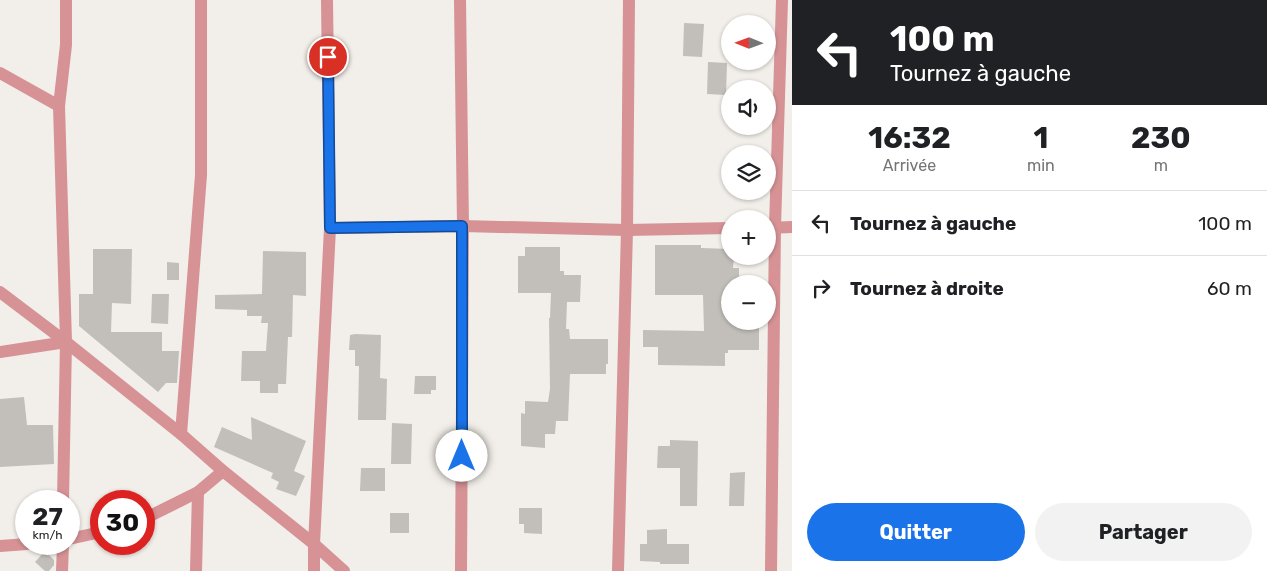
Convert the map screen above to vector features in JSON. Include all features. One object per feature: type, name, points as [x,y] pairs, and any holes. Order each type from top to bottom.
[{"type":"street","points":[[63,490],[66,342],[59,106],[66,46],[66,0]]},
{"type":"street","points":[[180,434],[201,175],[201,0]]},
{"type":"street","points":[[314,571],[330,228],[327,0]]},
{"type":"street","points":[[460,0],[462,226],[461,571]]},
{"type":"street","points":[[618,571],[627,230],[629,0]]},
{"type":"street","points":[[772,210],[782,0]]},
{"type":"street","points":[[0,73],[59,106]]},
{"type":"street","points":[[330,228],[462,226],[627,230],[721,228]]},
{"type":"street","points":[[776,228],[792,227]]},
{"type":"street","points":[[771,265],[771,571]]},
{"type":"street","points":[[0,292],[66,342],[180,434],[344,571]]},
{"type":"street","points":[[0,352],[66,342]]},
{"type":"street","points":[[155,514],[198,492],[223,471]]},
{"type":"street","points":[[196,571],[198,492]]},
{"type":"street","points":[[0,546],[15,545]]},
{"type":"street","points":[[62,571],[63,555]]},
{"type":"building","points":[[684,23],[704,24],[702,57],[683,56]]},
{"type":"building","points":[[708,62],[721,63],[721,70],[727,70],[726,80],[721,80],[721,95],[707,94]]},
{"type":"building","points":[[655,245],[701,245],[701,248],[721,249],[721,265],[733,265],[733,268],[739,268],[739,275],[721,275],[721,330],[759,330],[759,350],[728,350],[728,353],[725,353],[725,366],[658,365],[658,347],[643,347],[643,330],[704,331],[703,295],[655,295]]},
{"type":"building","points":[[525,247],[560,247],[560,271],[564,271],[564,275],[581,275],[580,302],[567,302],[566,329],[569,329],[570,339],[608,339],[606,374],[570,374],[568,421],[556,421],[555,434],[545,434],[545,448],[521,446],[521,413],[525,414],[525,401],[548,402],[550,389],[549,318],[551,293],[518,293],[518,256],[525,256]]},
{"type":"building","points":[[93,249],[132,249],[131,304],[112,303],[111,332],[162,332],[162,351],[179,351],[177,383],[166,383],[158,392],[79,326],[79,294],[93,294]]},
{"type":"building","points":[[263,251],[306,252],[306,296],[293,295],[292,337],[288,337],[286,384],[278,384],[278,393],[260,393],[260,381],[241,381],[242,351],[266,351],[268,323],[261,323],[262,316],[247,316],[247,310],[215,309],[215,295],[262,294]]},
{"type":"building","points":[[167,262],[179,263],[179,280],[167,280]]},
{"type":"building","points":[[152,294],[169,294],[168,324],[151,323]]},
{"type":"building","points":[[350,335],[381,335],[380,378],[387,379],[386,420],[358,420],[359,366],[355,366],[355,350],[349,350]]},
{"type":"building","points":[[415,376],[436,376],[436,390],[431,390],[431,394],[414,394]]},
{"type":"building","points":[[24,397],[27,425],[53,425],[54,464],[0,467],[0,399]]},
{"type":"building","points":[[251,417],[306,441],[294,471],[305,476],[296,496],[276,489],[279,482],[271,478],[273,473],[214,447],[222,427],[252,440]]},
{"type":"building","points":[[392,423],[412,424],[411,464],[391,464]]},
{"type":"building","points":[[670,440],[698,441],[697,506],[680,506],[680,468],[657,468],[658,446],[670,446]]},
{"type":"building","points":[[361,468],[385,468],[385,491],[360,491]]},
{"type":"building","points":[[745,472],[744,506],[729,506],[730,473]]},
{"type":"building","points":[[519,508],[542,508],[542,534],[524,533],[524,524],[519,524]]},
{"type":"building","points":[[390,513],[409,513],[409,533],[390,533]]},
{"type":"building","points":[[667,529],[667,544],[689,544],[689,564],[660,564],[660,562],[640,561],[640,544],[647,544],[647,530]]},
{"type":"building","points":[[41,555],[49,555],[54,560],[54,565],[49,571],[45,571],[35,562]]},
{"type":"route","points":[[328,57],[330,228],[462,226],[462,456]]}]
